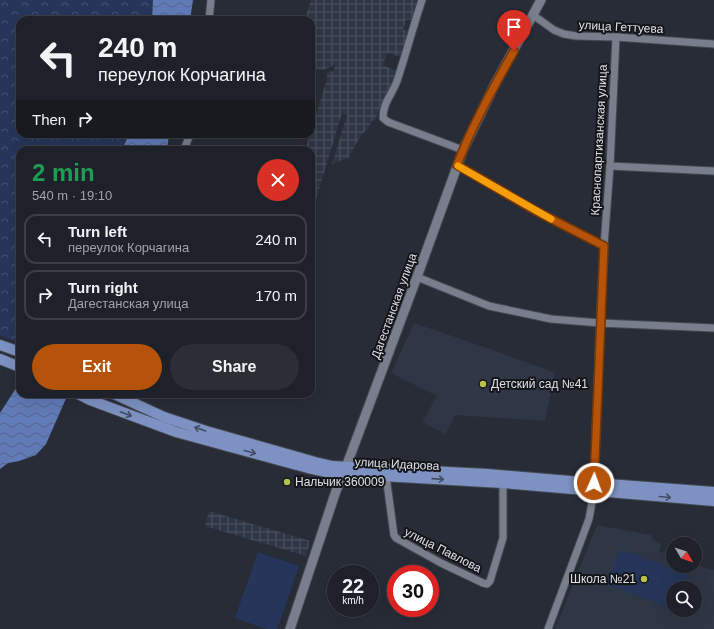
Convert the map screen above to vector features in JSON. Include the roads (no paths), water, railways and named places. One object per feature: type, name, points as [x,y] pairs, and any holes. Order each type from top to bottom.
[{"type":"main road","points":[[0,345],[16,351]]},
{"type":"main road","points":[[3,361],[16,366]]},
{"type":"main road","name":"улица Идарова","points":[[86,398],[176,432],[324,472],[366,467],[487,474],[714,501]]},
{"type":"main road","name":"улица Идарова","points":[[132,398],[164,416],[206,431],[345,470],[386,476],[714,492]]},
{"type":"street","points":[[209,16],[211,0]]},
{"type":"street","points":[[422,0],[396,83],[383,112],[383,118],[388,122],[463,150]]},
{"type":"street","name":"Дагестанская улица","points":[[290,629],[336,491],[417,277],[457,165],[494,86],[541,0]]},
{"type":"street","name":"улица Геттуева","points":[[533,15],[549,27],[564,34],[576,36],[616,37],[714,44]]},
{"type":"street","name":"Краснопартизанская улица","points":[[548,629],[589,519],[594,487],[600,323],[610,166],[616,37]]},
{"type":"street","points":[[457,165],[536,211],[604,246]]},
{"type":"street","points":[[610,166],[714,171]]},
{"type":"street","points":[[417,277],[489,306],[551,319],[600,323],[714,328]]},
{"type":"street","name":"улица Павлова","points":[[386,476],[394,535],[396,538],[441,563],[487,584],[490,581],[503,538],[503,482]]},
{"type":"water","points":[[153,0],[193,0],[191,16],[152,16]]},
{"type":"water","points":[[127,138],[168,138],[168,146],[124,146]]},
{"type":"water","points":[[16,388],[16,398],[66,398],[46,444],[36,455],[8,463],[0,469],[0,413]]},
{"type":"place","name":"Детский сад №41","points":[[483,384]]},
{"type":"place","name":"Нальчик 360009","points":[[287,482]]},
{"type":"place","name":"Школа №21","points":[[644,579]]}]
